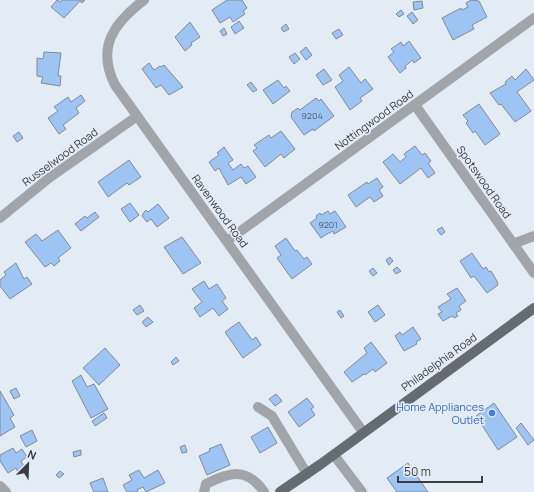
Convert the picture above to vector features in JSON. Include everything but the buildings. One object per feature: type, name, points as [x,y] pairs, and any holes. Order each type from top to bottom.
[{"type":"main road","name":"Philadelphia Road","points":[[281,492],[534,309]]},
{"type":"street","name":"Ravenwood Road","points":[[144,0],[115,27],[107,52],[110,74],[136,117],[227,241],[363,432]]},
{"type":"street","name":"Nottingwood Road","points":[[227,241],[534,18]]},
{"type":"street","name":"Spotswood Road","points":[[415,105],[534,273]]},
{"type":"street","name":"Russelwood Road","points":[[0,218],[49,178],[136,117]]},
{"type":"street","points":[[513,244],[534,236]]},
{"type":"street","points":[[258,407],[272,416],[307,474]]},
{"type":"street","points":[[334,455],[362,492]]},
{"type":"street","points":[[204,492],[206,484],[222,476],[235,473],[251,478],[258,483],[264,492]]},
{"type":"street","points":[[0,486],[6,492]]},
{"type":"place","name":"Home Appliances Outlet","points":[[492,413]]}]
